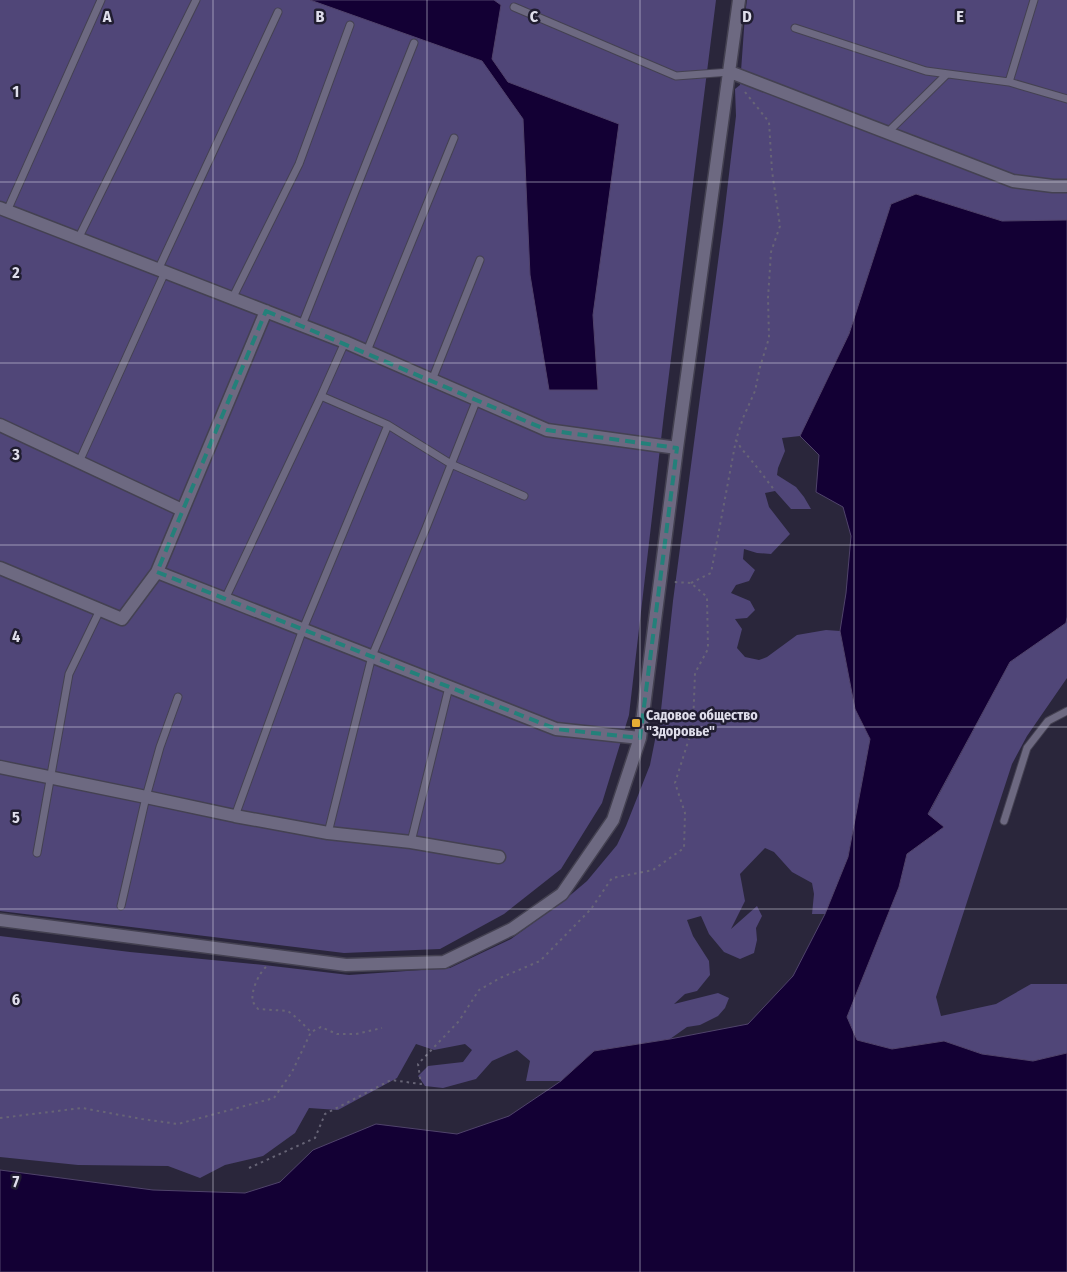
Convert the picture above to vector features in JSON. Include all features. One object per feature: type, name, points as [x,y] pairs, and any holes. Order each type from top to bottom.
[{"type":"street","points":[[0,920],[346,964],[444,962],[512,929],[562,894],[613,820],[640,738],[676,448],[739,0]]},
{"type":"street","points":[[730,72],[1014,181],[1067,186]]},
{"type":"street","points":[[4,210],[344,342],[547,430],[676,448]]},
{"type":"street","points":[[0,568],[122,619],[157,572],[266,311]]},
{"type":"street","points":[[0,425],[182,510]]},
{"type":"street","points":[[157,572],[556,729],[640,738]]},
{"type":"street","points":[[0,768],[328,833],[411,842],[499,858]]},
{"type":"lane","points":[[4,210],[100,0]]},
{"type":"lane","points":[[78,239],[196,0]]},
{"type":"lane","points":[[1009,82],[1034,0]]},
{"type":"lane","points":[[514,8],[676,76],[730,72]]},
{"type":"lane","points":[[80,462],[162,271],[278,12]]},
{"type":"lane","points":[[232,298],[299,164],[350,25]]},
{"type":"lane","points":[[796,28],[926,71],[1009,82],[1067,99]]},
{"type":"lane","points":[[302,325],[414,43]]},
{"type":"lane","points":[[887,133],[946,74]]},
{"type":"lane","points":[[366,352],[454,138]]},
{"type":"lane","points":[[432,380],[480,260]]},
{"type":"lane","points":[[225,599],[321,396],[344,342]]},
{"type":"lane","points":[[321,396],[388,425],[451,464],[524,496]]},
{"type":"lane","points":[[328,833],[372,656],[426,528],[477,399]]},
{"type":"lane","points":[[235,816],[303,629],[388,425]]},
{"type":"lane","points":[[37,853],[69,674],[100,610]]},
{"type":"lane","points":[[411,842],[449,687]]},
{"type":"lane","points":[[121,906],[146,797],[160,747],[178,697]]},
{"type":"lane","points":[[1004,821],[1027,748],[1048,720],[1067,711]]},
{"type":"path","points":[[692,583],[711,573],[736,440],[755,391],[760,366],[769,338],[770,252],[780,226],[772,171],[768,122],[730,72]]},
{"type":"path","points":[[736,440],[775,491]]},
{"type":"path","points":[[280,956],[262,970],[253,990],[252,1000],[258,1009],[288,1011],[311,1032]]},
{"type":"path","points":[[0,1118],[82,1108],[178,1124],[274,1098],[292,1072],[311,1032],[321,1027],[336,1034],[356,1034],[382,1028]]},
{"type":"highlighted area","points":[[266,311],[547,430],[677,448],[640,738],[556,729],[157,572]]},
{"type":"shaded area","points":[[0,0],[716,0],[664,414],[629,715],[602,803],[561,869],[504,914],[440,949],[344,953],[0,911]]},
{"type":"shaded area","points":[[310,0],[494,0],[501,5],[492,59],[508,82],[619,124],[593,315],[598,390],[549,390],[530,275],[523,119],[482,61]]},
{"type":"shaded area","points":[[747,0],[1067,0],[1067,220],[1002,221],[916,194],[891,204],[849,334],[800,436],[782,438],[785,451],[777,475],[796,487],[811,509],[791,509],[775,491],[765,493],[769,507],[790,534],[771,554],[757,553],[744,549],[743,559],[755,570],[749,581],[736,585],[731,593],[750,601],[755,610],[747,618],[735,619],[742,629],[737,648],[745,657],[759,660],[767,657],[797,635],[826,630],[840,631],[855,709],[870,739],[848,857],[825,914],[812,914],[814,894],[812,883],[792,872],[774,852],[765,848],[740,874],[745,901],[731,929],[757,906],[762,916],[756,928],[757,940],[754,953],[740,959],[724,952],[709,934],[701,916],[687,920],[693,936],[709,961],[710,975],[697,991],[685,994],[674,1004],[718,993],[729,998],[725,1008],[718,1016],[700,1025],[687,1027],[670,1039],[594,1051],[561,1081],[526,1081],[530,1061],[517,1050],[492,1061],[476,1079],[443,1088],[425,1086],[418,1076],[428,1066],[463,1062],[472,1050],[465,1044],[434,1050],[416,1044],[397,1078],[338,1110],[309,1108],[295,1133],[263,1156],[225,1165],[200,1178],[168,1166],[78,1165],[0,1157],[0,936],[349,975],[450,968],[511,939],[567,898],[587,881],[617,845],[650,765],[661,710],[673,601],[736,116],[735,89],[740,85]]},
{"type":"shaded area","points":[[916,194],[1002,221],[1067,220],[1067,617],[1066,623],[1010,662],[928,814],[944,827],[907,854],[899,887],[847,1017],[857,1040],[892,1049],[944,1041],[982,1054],[1033,1061],[1067,1053],[1067,1272],[0,1272],[0,1170],[153,1190],[245,1193],[280,1182],[313,1150],[376,1124],[457,1134],[509,1116],[561,1081],[594,1051],[748,1024],[793,976],[825,914],[848,857],[870,739],[855,709],[840,631],[846,593],[851,536],[843,507],[816,492],[819,455],[800,436],[849,334],[891,204]]},
{"type":"shaded area","points":[[1067,617],[1067,678],[1027,736],[1012,764],[936,997],[941,1016],[996,1004],[1031,984],[1067,984],[1067,1053],[1033,1061],[982,1054],[944,1041],[892,1049],[857,1040],[847,1017],[899,887],[907,854],[944,827],[928,815],[1010,662],[1066,623]]},
{"type":"place","name":"Садовое общество \"Здоровье\"","points":[[636,723]]}]
